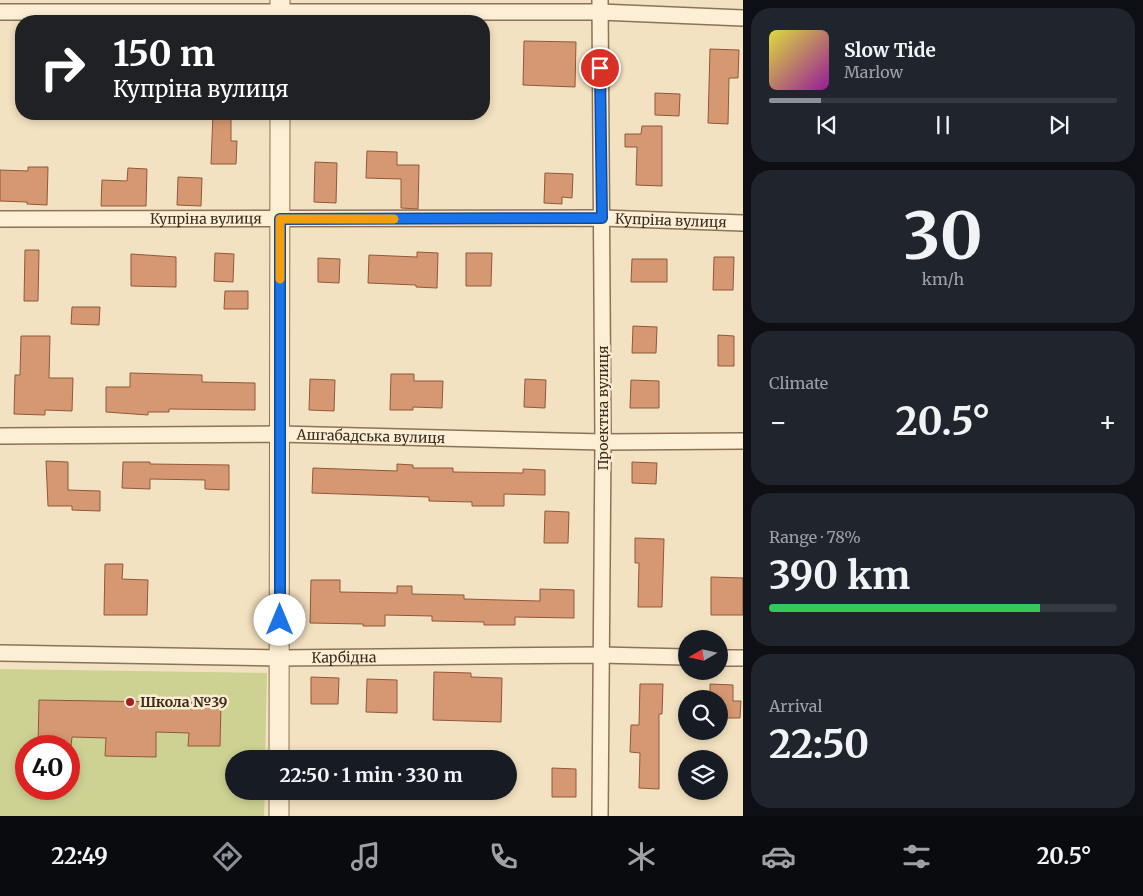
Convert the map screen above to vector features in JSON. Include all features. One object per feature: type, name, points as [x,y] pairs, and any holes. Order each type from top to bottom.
[{"type":"street","points":[[0,12],[280,11],[600,6],[743,18]]},
{"type":"street","name":"Проектна вулиця","points":[[600,6],[603,442],[600,816]]},
{"type":"street","points":[[279,750],[280,120]]},
{"type":"street","name":"Купріна вулиця","points":[[0,219],[602,218],[743,222]]},
{"type":"street","name":"Ашгабадська вулиця","points":[[0,436],[279,434],[603,442],[743,441]]},
{"type":"street","name":"Карбідна","points":[[0,652],[280,658],[600,655],[678,657]]},
{"type":"street","points":[[728,658],[743,658]]},
{"type":"street","points":[[279,800],[279,816]]},
{"type":"green space","points":[[0,669],[267,673],[265,750],[225,750],[225,800],[265,800],[264,816],[0,816]]},
{"type":"building","points":[[524,41],[576,42],[575,87],[523,85]]},
{"type":"building","points":[[710,49],[739,50],[738,78],[729,78],[728,124],[708,123]]},
{"type":"building","points":[[655,93],[680,94],[679,116],[655,115]]},
{"type":"building","points":[[213,120],[231,120],[231,141],[237,141],[236,164],[211,164]]},
{"type":"building","points":[[642,126],[662,126],[662,186],[636,185],[637,147],[625,147],[625,134],[641,134]]},
{"type":"building","points":[[367,151],[397,152],[397,165],[419,165],[418,209],[401,208],[401,179],[366,178]]},
{"type":"building","points":[[315,162],[337,163],[336,203],[314,202]]},
{"type":"building","points":[[28,167],[48,167],[47,205],[0,201],[0,170],[28,171]]},
{"type":"building","points":[[128,168],[147,169],[146,206],[101,206],[102,180],[127,181]]},
{"type":"building","points":[[545,173],[573,174],[572,198],[562,197],[562,204],[544,203]]},
{"type":"building","points":[[178,177],[202,178],[201,206],[177,205]]},
{"type":"building","points":[[25,250],[39,250],[38,301],[24,301]]},
{"type":"building","points":[[417,252],[438,253],[437,288],[368,283],[369,255],[417,257]]},
{"type":"building","points":[[215,253],[234,254],[233,282],[214,281]]},
{"type":"building","points":[[466,253],[492,253],[491,286],[466,286]]},
{"type":"building","points":[[131,254],[176,257],[176,287],[131,286]]},
{"type":"building","points":[[714,257],[734,257],[733,290],[713,290]]},
{"type":"building","points":[[318,258],[340,259],[339,283],[318,282]]},
{"type":"building","points":[[632,259],[667,259],[667,282],[631,282]]},
{"type":"building","points":[[225,291],[248,291],[248,309],[224,309]]},
{"type":"building","points":[[72,307],[100,307],[99,325],[71,324]]},
{"type":"building","points":[[633,326],[657,327],[656,353],[632,353]]},
{"type":"building","points":[[718,335],[734,336],[734,366],[718,366]]},
{"type":"building","points":[[21,336],[50,336],[49,378],[73,378],[72,411],[45,410],[45,415],[14,414],[15,375],[20,375]]},
{"type":"building","points":[[130,373],[202,375],[202,382],[255,383],[255,410],[169,409],[169,412],[148,412],[148,415],[106,412],[106,387],[130,387]]},
{"type":"building","points":[[391,374],[414,374],[414,381],[443,381],[442,408],[413,407],[413,410],[390,410]]},
{"type":"building","points":[[310,379],[335,380],[334,411],[309,410]]},
{"type":"building","points":[[525,379],[546,380],[545,408],[524,407]]},
{"type":"building","points":[[631,380],[659,381],[659,408],[630,408]]},
{"type":"building","points":[[46,461],[68,462],[68,490],[100,491],[100,511],[72,510],[72,506],[48,506]]},
{"type":"building","points":[[123,462],[229,465],[229,490],[205,489],[205,480],[150,479],[150,489],[122,488]]},
{"type":"building","points":[[632,462],[657,463],[656,484],[632,483]]},
{"type":"building","points":[[397,464],[413,465],[413,468],[453,468],[453,472],[523,473],[523,469],[545,470],[545,495],[504,494],[504,506],[472,506],[472,502],[429,501],[429,497],[312,493],[313,468],[397,471]]},
{"type":"building","points":[[545,511],[569,512],[568,543],[544,543]]},
{"type":"building","points":[[635,538],[664,539],[662,607],[638,607],[639,563],[635,563]]},
{"type":"building","points":[[105,564],[123,564],[122,579],[148,580],[147,615],[104,615]]},
{"type":"building","points":[[711,577],[743,578],[743,615],[711,615]]},
{"type":"building","points":[[311,580],[340,580],[340,592],[397,593],[397,586],[412,586],[412,594],[464,595],[464,599],[540,601],[540,589],[574,590],[574,618],[515,617],[515,625],[484,625],[484,622],[432,621],[432,616],[385,615],[385,626],[310,623]]},
{"type":"building","points":[[434,672],[471,673],[471,677],[502,678],[501,722],[433,720]]},
{"type":"building","points":[[311,677],[339,678],[338,704],[311,704]]},
{"type":"building","points":[[367,679],[397,680],[397,713],[366,712]]},
{"type":"building","points":[[640,684],[663,684],[662,714],[659,714],[659,789],[639,788],[640,753],[630,752],[631,725],[639,725]]},
{"type":"building","points":[[710,684],[733,685],[733,701],[741,701],[740,718],[728,718],[728,690],[710,690]]},
{"type":"building","points":[[39,700],[221,703],[220,746],[188,746],[189,733],[156,732],[156,757],[105,756],[106,738],[80,737],[80,735],[38,735]]},
{"type":"building","points":[[552,768],[576,769],[576,797],[552,797]]},
{"type":"slow traffic","points":[[280,279],[280,219],[394,219]]},
{"type":"place","name":"Школа №39","points":[[130,702]]},
{"type":"route","points":[[280,620],[280,219],[602,218],[600,68]]}]
